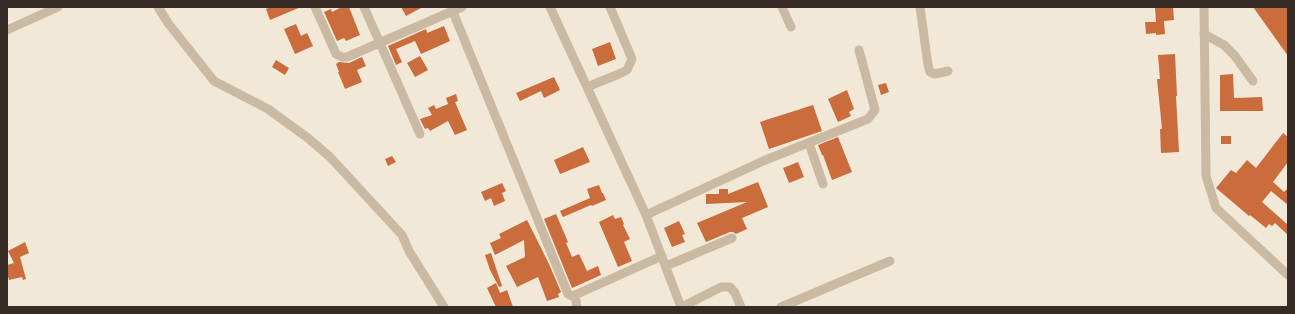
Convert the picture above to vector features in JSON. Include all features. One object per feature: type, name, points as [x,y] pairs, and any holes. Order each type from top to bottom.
[{"type":"street","points":[[7,30],[58,7]]},
{"type":"street","points":[[158,7],[168,23],[214,81],[268,109],[308,138],[330,157],[402,235],[409,251],[444,307]]},
{"type":"street","points":[[315,7],[336,54],[342,57],[347,57],[379,44],[455,9],[568,294],[572,296],[575,295],[662,256]]},
{"type":"street","points":[[364,7],[379,44],[420,134]]},
{"type":"street","points":[[550,7],[646,215],[681,307],[721,287],[730,287],[735,293],[742,307]]},
{"type":"street","points":[[587,87],[627,70],[632,59],[610,7]]},
{"type":"street","points":[[782,7],[791,27]]},
{"type":"street","points":[[920,7],[930,72],[935,74],[948,71]]},
{"type":"street","points":[[1204,7],[1206,176],[1216,208],[1288,275]]},
{"type":"street","points":[[1204,34],[1224,45],[1235,56],[1253,81]]},
{"type":"street","points":[[646,215],[763,162],[868,119],[875,110],[859,50]]},
{"type":"street","points":[[810,143],[823,184]]},
{"type":"street","points":[[666,266],[732,238]]},
{"type":"street","points":[[787,306],[890,261]]},
{"type":"street","points":[[575,295],[577,307]]},
{"type":"building","points":[[270,7],[301,7],[270,20],[266,9]]},
{"type":"building","points":[[342,7],[349,7],[360,35],[346,41],[344,38],[337,41],[324,12],[331,9],[332,12]]},
{"type":"building","points":[[401,7],[423,7],[406,16]]},
{"type":"building","points":[[1155,7],[1173,7],[1174,20],[1164,21],[1165,34],[1146,34],[1145,22],[1156,22]]},
{"type":"building","points":[[1253,7],[1288,7],[1288,56]]},
{"type":"building","points":[[296,24],[301,36],[307,33],[313,46],[295,54],[284,29]]},
{"type":"building","points":[[444,26],[450,41],[421,54],[415,41],[396,49],[402,62],[396,65],[388,46],[426,29],[427,33]]},
{"type":"building","points":[[610,42],[616,59],[598,66],[592,49]]},
{"type":"building","points":[[1175,54],[1179,152],[1161,153],[1160,129],[1162,129],[1157,79],[1160,79],[1158,55]]},
{"type":"building","points":[[420,56],[428,70],[415,77],[407,63]]},
{"type":"building","points":[[362,57],[366,66],[357,70],[362,82],[345,89],[336,64],[339,62],[349,63]]},
{"type":"building","points":[[276,60],[289,68],[285,75],[272,67]]},
{"type":"building","points":[[1233,74],[1234,98],[1262,97],[1263,111],[1220,111],[1220,75]]},
{"type":"building","points":[[554,77],[560,90],[544,98],[541,91],[520,101],[516,93]]},
{"type":"building","points":[[886,83],[889,92],[881,95],[878,85]]},
{"type":"building","points":[[847,90],[854,109],[849,112],[851,116],[838,122],[828,99]]},
{"type":"building","points":[[456,94],[458,101],[455,102],[467,130],[455,135],[448,121],[430,131],[428,128],[425,129],[420,119],[432,115],[428,108],[434,105],[436,109],[448,104],[446,98]]},
{"type":"building","points":[[813,105],[822,131],[769,149],[760,122]]},
{"type":"building","points":[[1283,133],[1288,137],[1288,162],[1273,182],[1284,192],[1288,188],[1288,205],[1271,191],[1262,202],[1288,225],[1288,235],[1275,223],[1272,226],[1269,224],[1266,228],[1250,215],[1249,216],[1216,188],[1231,170],[1236,173],[1247,160],[1256,168]]},
{"type":"building","points":[[1221,136],[1231,136],[1231,144],[1221,144]]},
{"type":"building","points":[[838,137],[852,172],[832,180],[818,145]]},
{"type":"building","points":[[583,147],[590,162],[560,174],[554,160]]},
{"type":"building","points":[[392,156],[396,162],[388,166],[385,159]]},
{"type":"building","points":[[798,162],[804,177],[789,183],[783,168]]},
{"type":"building","points":[[758,182],[768,207],[742,218],[747,229],[736,234],[730,232],[706,242],[697,223],[747,202],[706,204],[706,194],[719,194],[719,189],[728,189],[728,194]]},
{"type":"building","points":[[502,183],[506,191],[502,193],[505,201],[494,206],[491,198],[485,201],[481,192]]},
{"type":"building","points":[[599,185],[606,200],[563,217],[560,211],[590,198],[587,189]]},
{"type":"building","points":[[556,214],[568,242],[566,243],[572,257],[579,254],[587,271],[598,266],[601,275],[572,288],[544,219]]},
{"type":"building","points":[[613,215],[615,219],[621,217],[630,239],[624,242],[632,261],[618,267],[599,222]]},
{"type":"building","points":[[527,220],[561,292],[558,294],[559,297],[547,301],[538,277],[517,287],[506,266],[525,257],[524,240],[495,255],[490,243],[501,238],[499,234]]},
{"type":"building","points":[[679,221],[685,234],[682,235],[685,242],[672,247],[664,228]]},
{"type":"building","points":[[25,242],[29,253],[20,257],[26,279],[23,280],[22,277],[9,280],[7,265],[14,263],[8,251]]},
{"type":"building","points":[[491,253],[502,286],[499,287],[490,270],[485,255]]},
{"type":"building","points":[[496,283],[500,293],[507,290],[513,307],[496,307],[487,288]]}]
